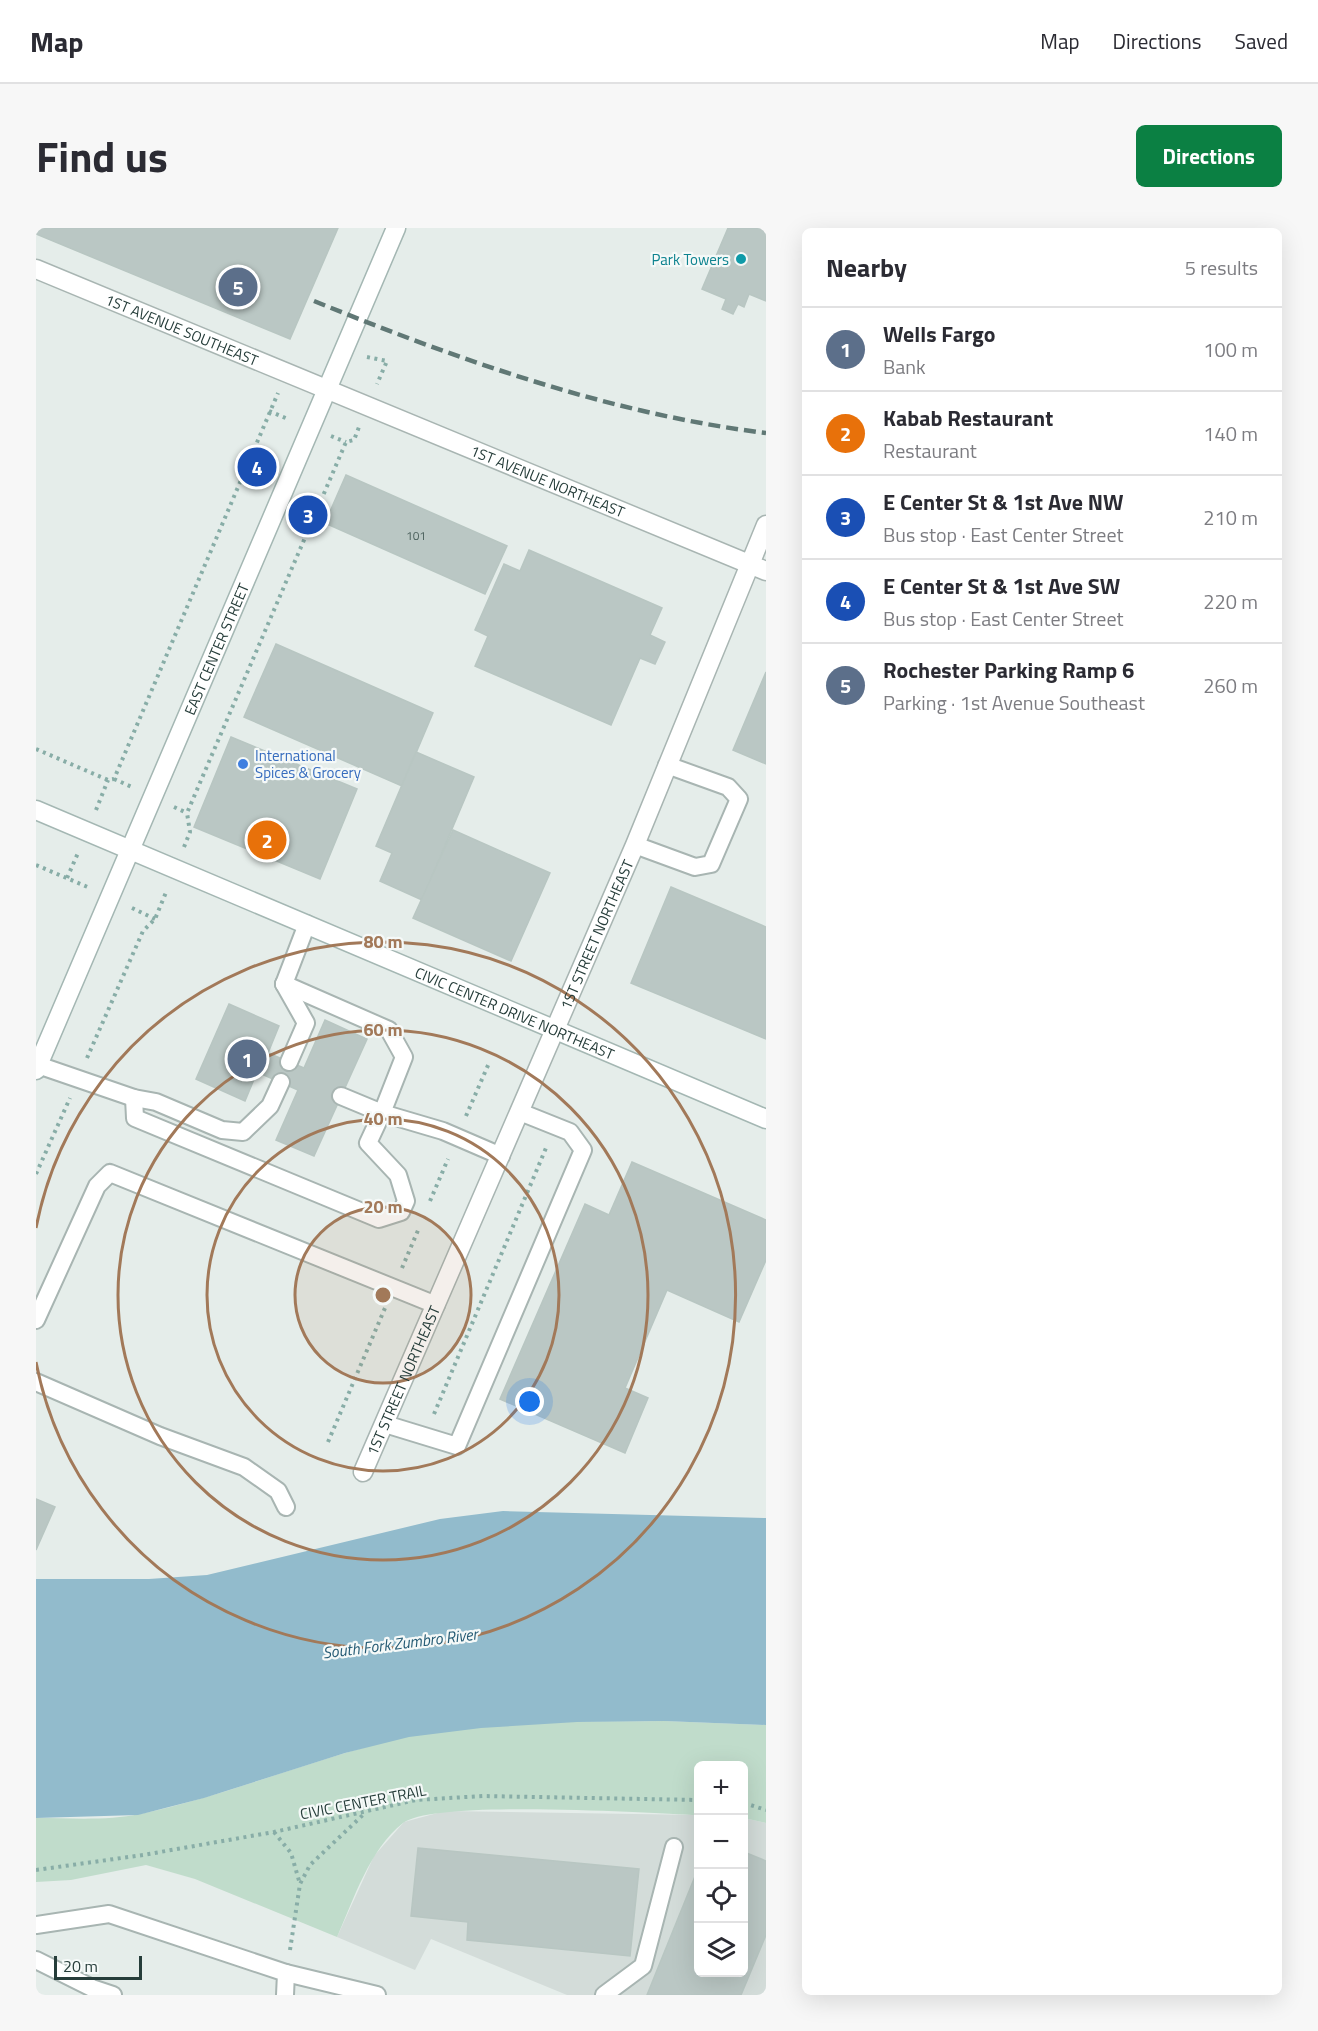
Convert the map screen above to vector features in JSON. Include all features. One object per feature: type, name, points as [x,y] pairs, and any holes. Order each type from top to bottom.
[{"type":"street","name":"EAST CENTER STREET","points":[[37,1067],[396,228]]},
{"type":"street","name":"1ST AVENUE SOUTHEAST","points":[[36,269],[327,391]]},
{"type":"street","name":"1ST AVENUE NORTHEAST","points":[[327,391],[758,568]]},
{"type":"street","name":"1ST STREET NORTHEAST","points":[[363,1472],[556,1030],[667,765],[758,568],[766,525]]},
{"type":"street","name":"CIVIC CENTER DRIVE NORTHEAST","points":[[36,810],[766,1119]]},
{"type":"lane","points":[[635,845],[695,867],[711,864],[739,799],[728,787],[667,765]]},
{"type":"lane","points":[[284,984],[307,924]]},
{"type":"lane","points":[[284,984],[306,1023],[289,1062]]},
{"type":"lane","points":[[134,1098],[135,1118],[379,1219],[401,1212],[406,1201],[398,1175],[368,1143],[404,1057],[389,1030],[284,984]]},
{"type":"lane","points":[[37,1067],[134,1098],[156,1102],[222,1130],[243,1132],[270,1106],[280,1082]]},
{"type":"lane","points":[[341,1096],[382,1113],[457,1137],[501,1156]]},
{"type":"lane","points":[[384,1424],[457,1446],[583,1149],[570,1131],[520,1112]]},
{"type":"lane","points":[[36,1320],[97,1186],[110,1173],[436,1305]]},
{"type":"lane","points":[[36,1382],[160,1437],[244,1467],[278,1491],[286,1507]]},
{"type":"lane","points":[[604,1995],[643,1966],[674,1847]]},
{"type":"lane","points":[[36,1925],[109,1914],[286,1973],[376,1995]]},
{"type":"lane","points":[[36,1960],[92,1988],[113,1995]]},
{"type":"lane","points":[[285,1995],[286,1973]]},
{"type":"path","points":[[36,749],[108,780],[114,779],[269,411]]},
{"type":"path","points":[[187,813],[346,442]]},
{"type":"path","points":[[36,865],[67,878]]},
{"type":"path","points":[[36,1174],[143,931],[155,919]]},
{"type":"path","points":[[425,1212],[489,1063]]},
{"type":"path","points":[[424,1437],[556,1125]]},
{"type":"path","points":[[328,1442],[421,1223]]},
{"type":"path","name":"CIVIC CENTER TRAIL","points":[[36,1870],[132,1857],[274,1832],[416,1800],[483,1796],[694,1800]]},
{"type":"path","points":[[748,1804],[766,1810]]},
{"type":"path","points":[[286,1973],[300,1884],[310,1865],[365,1813]]},
{"type":"path","points":[[274,1832],[291,1853],[300,1884]]},
{"type":"shaded area","points":[[445,1811],[694,1815],[694,1977],[748,1977],[748,1819],[766,1823],[766,1995],[567,1995],[431,1939],[415,1970],[337,1937],[374,1856],[404,1822]]},
{"type":"green space","points":[[664,1721],[766,1725],[766,1823],[748,1819],[748,1761],[694,1761],[694,1815],[497,1809],[455,1811],[423,1816],[403,1823],[381,1847],[356,1891],[337,1937],[195,1879],[146,1865],[71,1880],[36,1882],[36,1818],[102,1818],[140,1814],[207,1797],[372,1745],[406,1737],[469,1727],[568,1722]]},
{"type":"water","name":"South Fork Zumbro River","points":[[503,1511],[766,1518],[766,1725],[664,1721],[577,1722],[481,1728],[409,1737],[345,1753],[204,1798],[138,1815],[36,1818],[36,1579],[149,1579],[207,1575],[440,1519]]},
{"type":"building","points":[[36,228],[338,228],[290,339],[36,234]]},
{"type":"building","name":"Park Towers","points":[[728,228],[766,228],[766,301],[749,294],[744,307],[738,304],[733,314],[722,309],[726,299],[702,289]]},
{"type":"building","points":[[346,475],[507,546],[485,594],[325,523]]},
{"type":"building","points":[[529,550],[662,608],[650,635],[665,642],[655,664],[640,658],[611,725],[475,666],[488,636],[475,630],[504,564],[520,571]]},
{"type":"building","points":[[276,644],[433,713],[402,786],[244,717]]},
{"type":"building","points":[[766,672],[766,764],[733,750]]},
{"type":"building","points":[[231,737],[357,789],[320,879],[194,827]]},
{"type":"building","points":[[416,752],[474,777],[422,900],[380,881],[392,853],[376,846]]},
{"type":"building","points":[[453,830],[550,873],[511,961],[413,918]]},
{"type":"building","points":[[671,887],[766,927],[766,1039],[631,983]]},
{"type":"building","points":[[229,1004],[279,1026],[268,1053],[304,1068],[325,1020],[367,1039],[314,1156],[276,1140],[298,1090],[257,1072],[245,1101],[196,1079]]},
{"type":"building","points":[[632,1162],[766,1220],[766,1260],[739,1322],[667,1290],[625,1388],[648,1398],[625,1453],[500,1399],[585,1204],[609,1215]]},
{"type":"building","points":[[36,1499],[55,1507],[36,1550]]},
{"type":"building","points":[[418,1848],[639,1869],[630,1956],[467,1940],[468,1922],[411,1916]]},
{"type":"building","points":[[748,1854],[766,1861],[766,1935],[741,1995],[647,1995],[694,1879],[694,1977],[748,1977]]},
{"type":"railway","points":[[314,301],[424,344],[536,382],[650,413],[766,433]]},
{"type":"place","name":"Park Towers","points":[[741,259]]},
{"type":"place","name":"Rochester Parking Ramp 6","points":[[238,287]]},
{"type":"place","name":"E Center St & 1st Ave SW","points":[[257,467]]},
{"type":"place","name":"E Center St & 1st Ave NW","points":[[308,515]]},
{"type":"place","name":"International Spices & Grocery","points":[[243,764]]},
{"type":"place","name":"Kabab Restaurant","points":[[267,840]]},
{"type":"place","name":"Wells Fargo","points":[[247,1059]]}]
